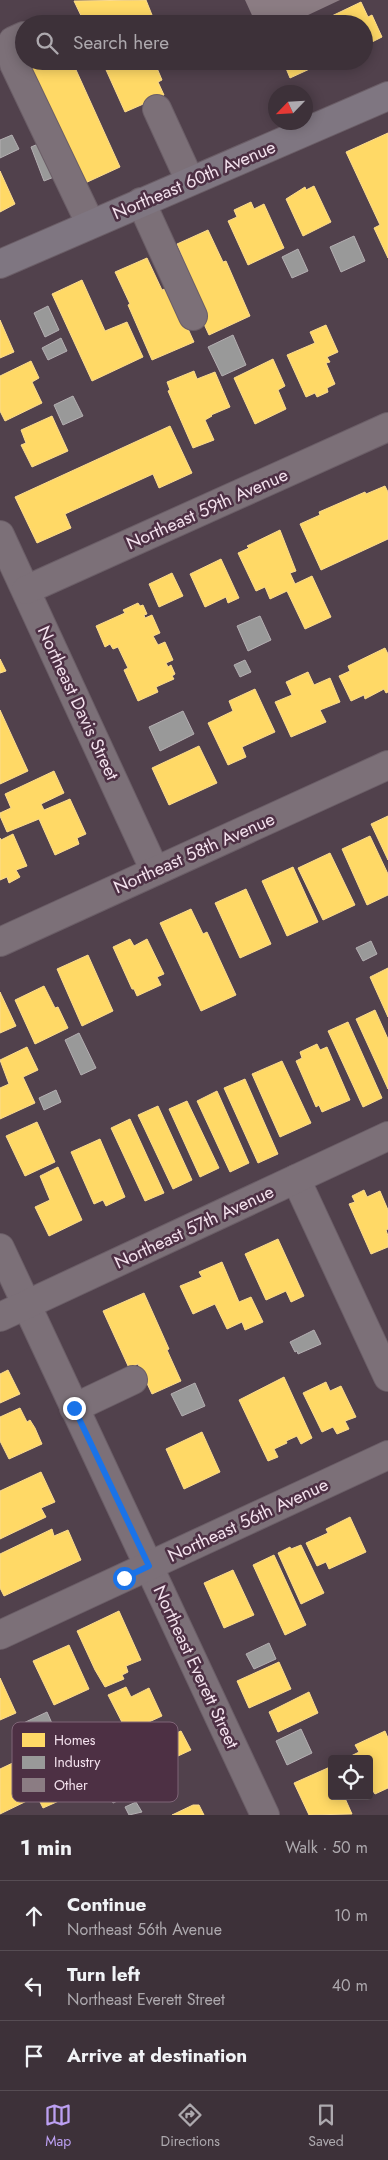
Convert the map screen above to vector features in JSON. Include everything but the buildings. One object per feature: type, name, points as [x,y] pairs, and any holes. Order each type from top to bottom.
[{"type":"main road","name":"Northeast 60th Avenue","points":[[0,264],[90,223],[388,96]]},
{"type":"street","points":[[15,40],[13,41],[15,66]]},
{"type":"street","points":[[17,70],[90,223]]},
{"type":"street","points":[[157,109],[190,181]]},
{"type":"street","points":[[141,202],[193,316]]},
{"type":"street","name":"Northeast 59th Avenue","points":[[26,590],[388,427]]},
{"type":"street","name":"Northeast Davis Street","points":[[0,535],[155,871]]},
{"type":"street","name":"Northeast 58th Avenue","points":[[0,942],[388,765]]},
{"type":"street","name":"Northeast 57th Avenue","points":[[0,1317],[388,1136]]},
{"type":"street","points":[[296,1179],[388,1377]]},
{"type":"street","name":"Northeast Everett Street","points":[[0,1248],[265,1815]]},
{"type":"street","points":[[74,1408],[133,1380]]},
{"type":"street","name":"Northeast 56th Avenue","points":[[0,1635],[388,1455]]},
{"type":"route","points":[[74,1408],[149,1566],[124,1578]]}]
